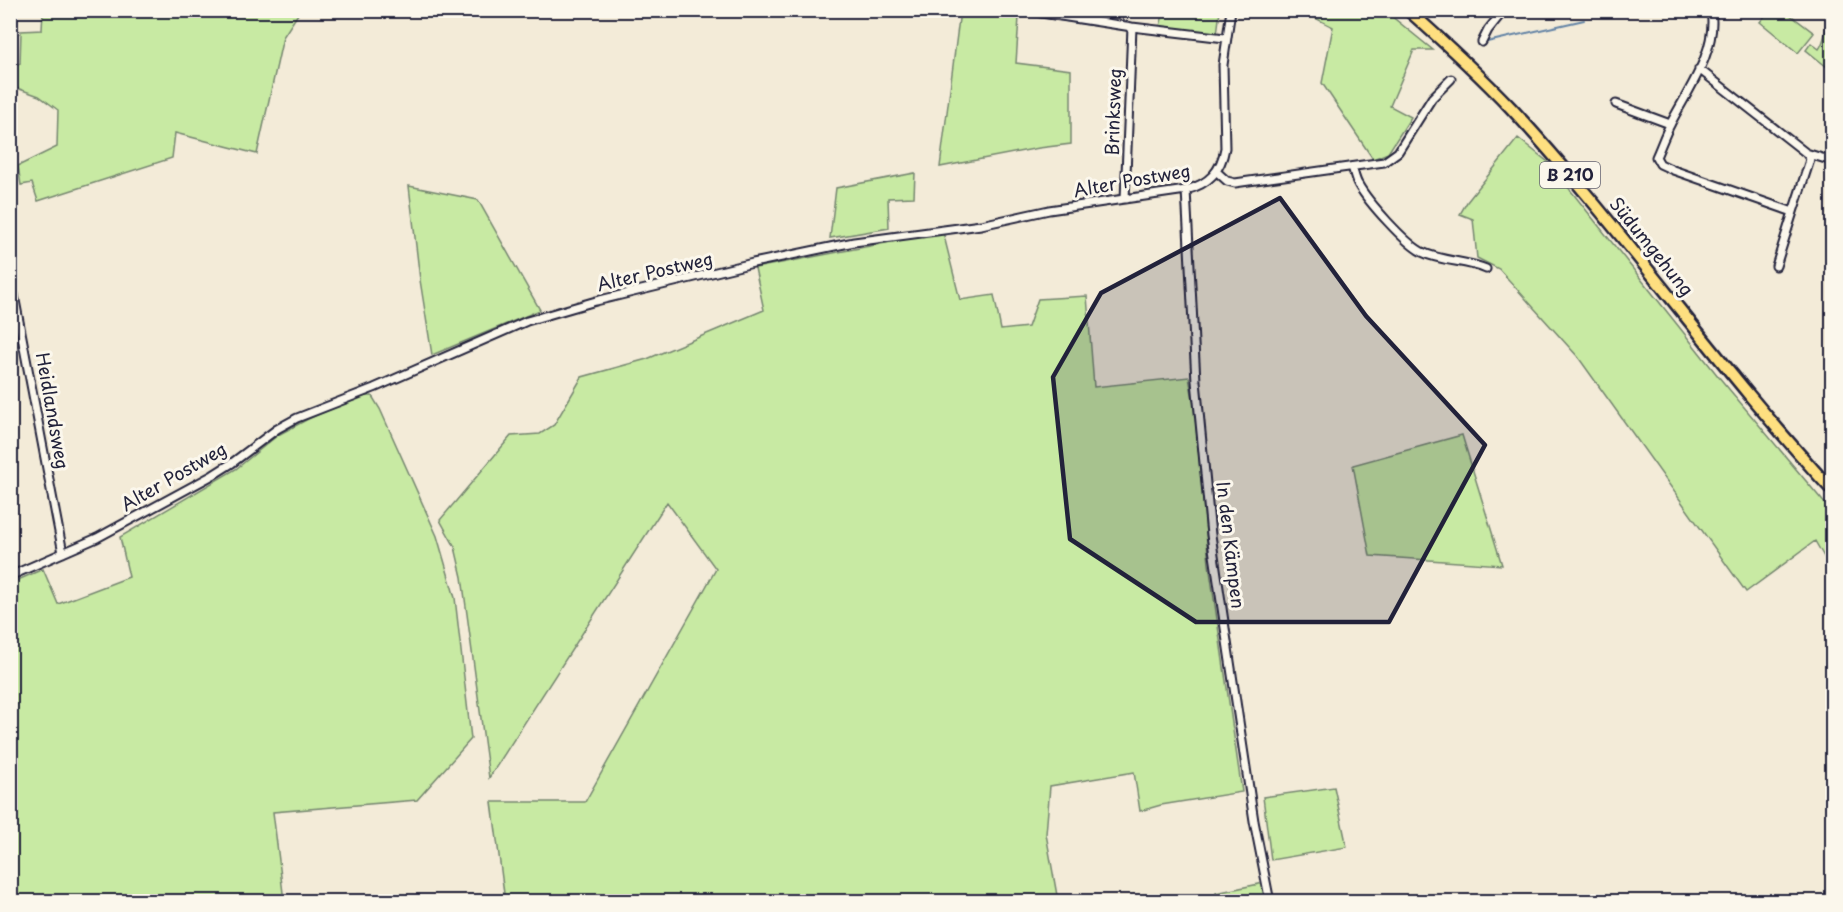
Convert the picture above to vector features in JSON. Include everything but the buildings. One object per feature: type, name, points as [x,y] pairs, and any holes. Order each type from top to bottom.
[{"type":"main road","name":"Südumgehung","points":[[1408,10],[1466,62],[1541,141],[1749,394],[1833,490]]},
{"type":"street","points":[[1022,10],[1132,27],[1226,38]]},
{"type":"street","points":[[1217,171],[1225,147],[1223,65],[1231,10]]},
{"type":"street","points":[[1482,42],[1488,30],[1504,10]]},
{"type":"street","points":[[1711,10],[1713,20],[1700,69],[1670,124],[1656,157],[1660,164],[1673,170],[1793,212]]},
{"type":"street","name":"Brinksweg","points":[[1125,198],[1132,27]]},
{"type":"street","points":[[1700,69],[1806,153],[1809,158],[1776,266]]},
{"type":"street","name":"Alter Postweg","points":[[10,576],[131,521],[213,475],[277,429],[297,418],[374,388],[527,321],[596,301],[753,263],[854,242],[981,225],[1049,210],[1186,190],[1200,185],[1217,171],[1227,181],[1235,183],[1384,162],[1392,158],[1407,139],[1432,98],[1450,79]]},
{"type":"street","points":[[1616,104],[1670,124]]},
{"type":"street","points":[[1806,153],[1833,161]]},
{"type":"street","points":[[1352,166],[1358,184],[1369,199],[1389,223],[1422,252],[1486,269]]},
{"type":"street","name":"In den Kämpen","points":[[1186,190],[1196,381],[1211,535],[1254,821],[1270,902]]},
{"type":"street","name":"Heidlandsweg","points":[[10,274],[63,553]]},
{"type":"highlighted area","points":[[1280,198],[1366,316],[1485,445],[1389,622],[1196,622],[1070,539],[1053,377],[1101,293]]},
{"type":"green space","points":[[43,11],[300,11],[283,37],[257,154],[175,133],[172,158],[38,201],[32,183],[21,185],[18,166],[57,147],[58,110],[39,96],[11,86],[10,64],[20,64],[21,31],[42,30]]},
{"type":"green space","points":[[960,11],[987,11],[1019,17],[1016,63],[1071,70],[1071,144],[940,167]]},
{"type":"green space","points":[[1164,11],[1220,11],[1217,34],[1160,26]]},
{"type":"green space","points":[[1313,11],[1385,11],[1433,50],[1414,50],[1390,106],[1411,117],[1388,153],[1373,159],[1322,83],[1333,27],[1311,16]]},
{"type":"green space","points":[[1769,11],[1785,11],[1814,33],[1798,53],[1760,22]]},
{"type":"green space","points":[[1832,11],[1829,37],[1832,71],[1806,50],[1811,43],[1819,49]]},
{"type":"green space","points":[[1518,138],[1548,162],[1718,376],[1832,512],[1832,571],[1815,541],[1746,592],[1578,357],[1499,269],[1477,258],[1473,219],[1460,214]]},
{"type":"green space","points":[[915,173],[914,197],[888,198],[889,228],[830,238],[836,188]]},
{"type":"green space","points":[[409,186],[478,200],[540,310],[432,355]]},
{"type":"green space","points":[[943,232],[960,300],[994,295],[1001,330],[1028,327],[1038,299],[1087,296],[1094,387],[1189,377],[1194,405],[1209,564],[1242,792],[1161,805],[1140,811],[1134,772],[1050,786],[1046,834],[1058,901],[505,901],[492,802],[585,802],[716,569],[667,502],[489,778],[462,577],[455,547],[440,520],[511,436],[540,434],[554,425],[582,377],[647,359],[764,310],[755,268]]},
{"type":"green space","points":[[361,396],[372,396],[380,409],[437,536],[455,598],[471,739],[417,800],[273,812],[284,901],[11,901],[10,631],[15,629],[11,619],[11,583],[43,569],[58,604],[129,577],[120,537],[236,469],[278,435]]},
{"type":"green space","points":[[1462,435],[1502,565],[1370,556],[1353,465]]},
{"type":"green space","points":[[1334,787],[1347,847],[1271,860],[1263,797]]},
{"type":"green space","points":[[1264,883],[1267,902],[1213,902],[1216,893]]},
{"type":"waterway","points":[[994,10],[1091,25]]},
{"type":"waterway","points":[[1093,17],[1094,10]]},
{"type":"waterway","points":[[1487,42],[1584,20]]}]
